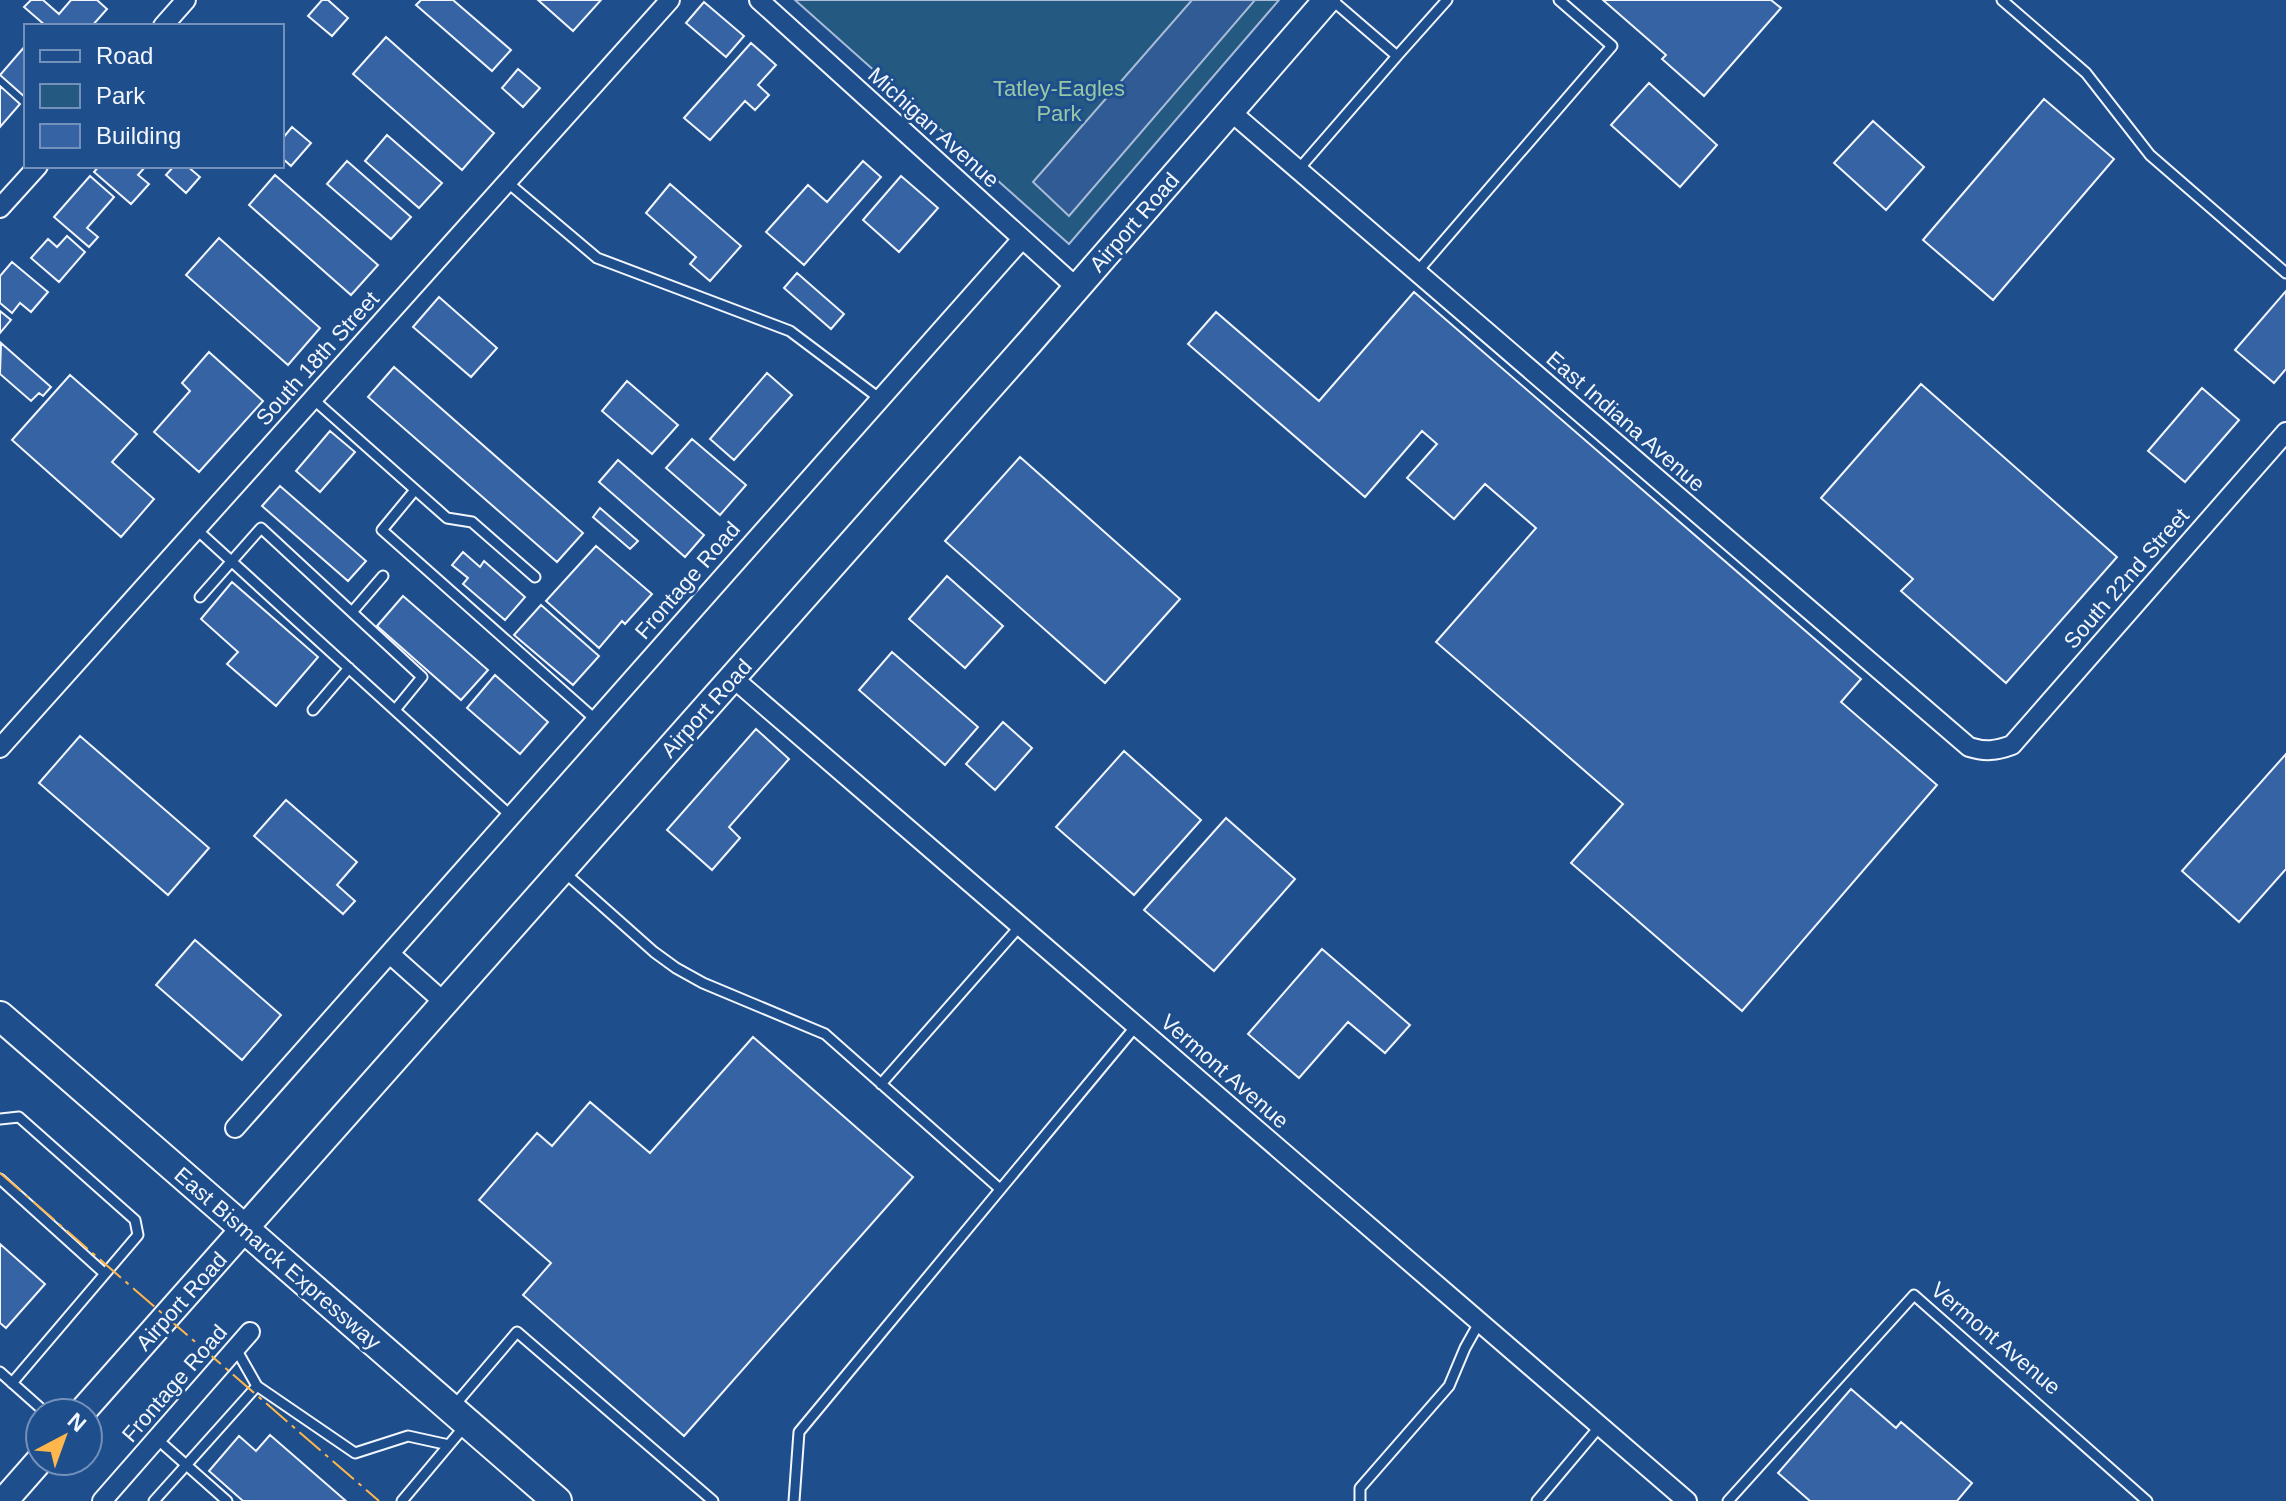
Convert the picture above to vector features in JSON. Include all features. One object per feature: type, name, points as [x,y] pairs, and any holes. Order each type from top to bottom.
[{"type":"main road","name":"Airport Road","points":[[95,1397],[1330,0]]},
{"type":"main road","name":"East Bismarck Expressway","points":[[0,1016],[557,1501]]},
{"type":"main road","points":[[4,1501],[25,1477]]},
{"type":"street","points":[[165,24],[186,0]]},
{"type":"street","name":"South 18th Street","points":[[0,748],[670,0]]},
{"type":"street","name":"Michigan Avenue","points":[[759,0],[1077,288]]},
{"type":"street","name":"East Indiana Avenue","points":[[1230,111],[1957,739],[1983,751],[1998,750]]},
{"type":"street","points":[[0,208],[36,168]]},
{"type":"street","name":"Frontage Road","points":[[235,1128],[1022,239]]},
{"type":"street","name":"South 22nd Street","points":[[1998,750],[2012,745],[2286,432]]},
{"type":"street","name":"Vermont Avenue","points":[[733,678],[1687,1501]]},
{"type":"street","points":[[390,954],[445,1003]]},
{"type":"street","name":"Frontage Road","points":[[102,1501],[250,1332]]},
{"type":"lane","points":[[1330,0],[1397,56]]},
{"type":"lane","points":[[1298,170],[1447,0]]},
{"type":"lane","points":[[1417,272],[1612,46],[1559,0]]},
{"type":"lane","points":[[2002,0],[2086,73],[2150,155],[2286,273]]},
{"type":"lane","points":[[507,182],[597,258],[790,331],[879,398]]},
{"type":"lane","points":[[313,399],[447,518],[472,522],[535,577]]},
{"type":"lane","points":[[415,490],[382,530],[596,720]]},
{"type":"lane","points":[[200,597],[261,528],[422,677],[395,710]]},
{"type":"lane","points":[[196,529],[511,816]]},
{"type":"lane","points":[[352,612],[383,576]]},
{"type":"lane","points":[[313,710],[349,668]]},
{"type":"lane","points":[[562,870],[676,968],[703,983],[825,1034],[1000,1189]]},
{"type":"lane","points":[[881,1084],[1020,926]]},
{"type":"lane","points":[[794,1501],[799,1432],[1136,1026]]},
{"type":"lane","points":[[0,1119],[19,1117],[135,1220],[138,1235],[12,1383]]},
{"type":"lane","points":[[0,1179],[104,1273]]},
{"type":"lane","name":"Vermont Avenue","points":[[1728,1501],[1914,1295],[2147,1501]]},
{"type":"lane","points":[[1360,1501],[1360,1488],[1449,1386],[1479,1323]]},
{"type":"lane","points":[[402,1501],[449,1445],[459,1416],[517,1332],[713,1501]]},
{"type":"lane","points":[[236,1349],[257,1386],[355,1453],[408,1436],[449,1445]]},
{"type":"lane","points":[[0,1372],[28,1397]]},
{"type":"lane","points":[[154,1501],[257,1386]]},
{"type":"lane","points":[[1537,1501],[1600,1426]]},
{"type":"lane","points":[[157,1439],[227,1501]]},
{"type":"green space","name":"Tatley-Eagles Park","points":[[795,0],[1279,0],[1069,244]]},
{"type":"shaded area","points":[[1192,0],[1255,0],[1069,216],[1033,182]]},
{"type":"building","points":[[31,0],[43,0],[59,14],[71,0],[97,0],[107,9],[94,24],[44,24],[24,7]]},
{"type":"building","points":[[322,0],[328,0],[348,18],[332,36],[308,16]]},
{"type":"building","points":[[421,0],[453,0],[511,50],[492,71],[416,5]]},
{"type":"building","points":[[538,0],[601,0],[573,31]]},
{"type":"building","points":[[1603,0],[1771,0],[1781,8],[1704,96],[1662,59],[1666,55]]},
{"type":"building","points":[[704,2],[744,36],[726,57],[686,23]]},
{"type":"building","points":[[386,37],[494,133],[462,170],[353,74]]},
{"type":"building","points":[[751,43],[776,65],[758,85],[769,95],[755,110],[745,101],[710,140],[684,118]]},
{"type":"building","points":[[24,47],[24,96],[0,75]]},
{"type":"building","points":[[518,69],[540,88],[523,107],[502,88]]},
{"type":"building","points":[[1649,83],[1717,145],[1680,187],[1611,125]]},
{"type":"building","points":[[0,86],[20,104],[0,127]]},
{"type":"building","points":[[2044,99],[2114,159],[1993,300],[1923,240]]},
{"type":"building","points":[[1873,121],[1924,167],[1886,210],[1834,163]]},
{"type":"building","points":[[292,127],[311,143],[291,166],[284,160],[284,137]]},
{"type":"building","points":[[387,135],[442,183],[419,208],[365,161]]},
{"type":"building","points":[[347,161],[411,217],[391,239],[327,184]]},
{"type":"building","points":[[863,161],[881,177],[804,265],[766,232],[808,185],[827,202]]},
{"type":"building","points":[[97,168],[144,168],[138,175],[149,184],[131,204],[94,172]]},
{"type":"building","points":[[172,168],[189,168],[200,177],[186,193],[166,175]]},
{"type":"building","points":[[275,175],[378,265],[351,295],[249,205]]},
{"type":"building","points":[[90,176],[114,197],[87,228],[98,237],[89,247],[54,217]]},
{"type":"building","points":[[901,176],[938,208],[899,252],[863,220]]},
{"type":"building","points":[[670,184],[741,246],[710,281],[690,264],[696,257],[646,213]]},
{"type":"building","points":[[67,236],[85,252],[59,282],[31,258],[48,239],[57,247]]},
{"type":"building","points":[[219,238],[320,328],[288,365],[186,275]]},
{"type":"building","points":[[12,262],[48,292],[31,312],[20,303],[12,313],[0,303],[0,276]]},
{"type":"building","points":[[797,273],[844,314],[831,329],[784,288]]},
{"type":"building","points":[[2286,291],[2286,369],[2274,383],[2235,350]]},
{"type":"building","points":[[1414,292],[1861,679],[1841,702],[1937,785],[1742,1011],[1571,863],[1623,804],[1436,642],[1536,528],[1485,484],[1454,519],[1407,478],[1437,444],[1422,431],[1365,497],[1188,344],[1216,312],[1319,401]]},
{"type":"building","points":[[439,297],[497,348],[471,377],[413,327]]},
{"type":"building","points":[[0,311],[11,320],[0,333]]},
{"type":"building","points":[[1,343],[51,387],[43,396],[39,393],[31,401],[0,374]]},
{"type":"building","points":[[209,352],[263,401],[199,472],[154,432],[190,391],[182,383]]},
{"type":"building","points":[[394,367],[583,533],[557,562],[368,397]]},
{"type":"building","points":[[767,373],[792,395],[734,460],[710,439]]},
{"type":"building","points":[[70,375],[137,434],[112,462],[154,499],[121,537],[12,440]]},
{"type":"building","points":[[627,381],[678,425],[652,454],[602,411]]},
{"type":"building","points":[[1921,384],[2117,557],[2006,683],[1901,591],[1913,579],[1821,498]]},
{"type":"building","points":[[2202,388],[2239,420],[2185,482],[2148,451]]},
{"type":"building","points":[[330,431],[355,452],[320,492],[296,471]]},
{"type":"building","points":[[692,439],[746,485],[720,515],[666,468]]},
{"type":"building","points":[[1020,457],[1180,599],[1105,683],[945,541]]},
{"type":"building","points":[[618,460],[704,535],[685,557],[599,482]]},
{"type":"building","points":[[280,486],[366,561],[348,581],[262,506]]},
{"type":"building","points":[[600,508],[638,541],[630,549],[593,517]]},
{"type":"building","points":[[596,546],[652,594],[625,624],[622,621],[599,648],[546,601]]},
{"type":"building","points":[[463,552],[480,567],[484,561],[525,597],[505,620],[463,584],[468,578],[452,565]]},
{"type":"building","points":[[947,576],[1003,626],[965,668],[909,619]]},
{"type":"building","points":[[232,582],[318,657],[276,706],[227,664],[238,652],[201,619]]},
{"type":"building","points":[[403,596],[488,670],[461,700],[377,626]]},
{"type":"building","points":[[541,605],[599,656],[573,685],[514,635]]},
{"type":"building","points":[[892,652],[978,727],[945,765],[859,690]]},
{"type":"building","points":[[495,675],[548,722],[520,754],[467,708]]},
{"type":"building","points":[[1003,722],[1032,748],[995,790],[966,764]]},
{"type":"building","points":[[756,729],[789,759],[729,827],[740,838],[712,870],[667,830]]},
{"type":"building","points":[[80,736],[209,848],[168,895],[39,783]]},
{"type":"building","points":[[1124,751],[1201,820],[1134,895],[1056,827]]},
{"type":"building","points":[[2286,754],[2286,869],[2239,922],[2182,871]]},
{"type":"building","points":[[286,800],[357,862],[337,885],[355,901],[343,914],[254,836]]},
{"type":"building","points":[[1226,818],[1295,879],[1214,971],[1144,910]]},
{"type":"building","points":[[195,940],[281,1015],[242,1060],[156,985]]},
{"type":"building","points":[[1322,949],[1410,1025],[1385,1053],[1348,1022],[1299,1078],[1248,1034]]},
{"type":"building","points":[[753,1037],[913,1177],[684,1436],[523,1295],[551,1263],[479,1200],[537,1133],[552,1146],[590,1102],[650,1153]]},
{"type":"building","points":[[0,1244],[45,1284],[6,1328],[0,1323]]},
{"type":"building","points":[[1851,1389],[1896,1428],[1901,1422],[1972,1483],[1957,1501],[1810,1501],[1778,1473]]},
{"type":"building","points":[[270,1435],[346,1501],[243,1501],[209,1471],[239,1436],[256,1451]]},
{"type":"power","points":[[0,1173],[379,1501]]}]
